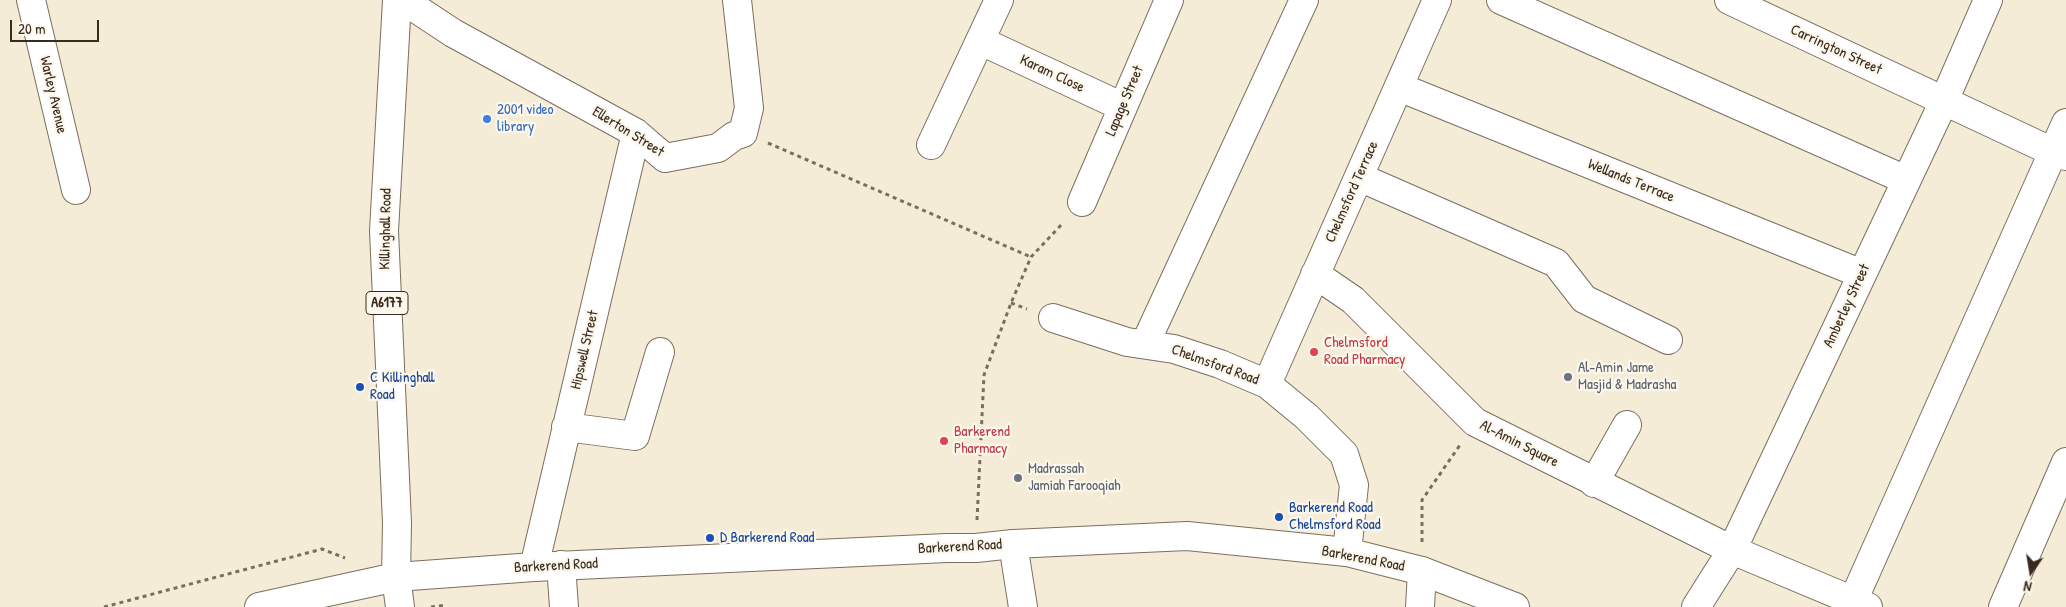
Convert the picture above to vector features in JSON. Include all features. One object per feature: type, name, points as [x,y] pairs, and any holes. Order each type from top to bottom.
[{"type":"main road","name":"Warley Avenue","points":[[31,0],[76,190]]},
{"type":"main road","name":"Killinghall Road","points":[[397,0],[384,230],[397,523],[396,578],[400,607]]},
{"type":"main road","name":"Ellerton Street","points":[[403,0],[453,33],[636,133],[665,158],[718,148],[734,136],[743,133]]},
{"type":"main road","points":[[737,0],[749,108],[743,133]]},
{"type":"main road","points":[[931,145],[999,0]]},
{"type":"main road","name":"Lapage Street","points":[[1082,202],[1168,0]]},
{"type":"main road","points":[[1145,344],[1304,0]]},
{"type":"main road","name":"Chelmsford Terrace","points":[[1267,384],[1438,0]]},
{"type":"main road","points":[[1501,0],[1906,180]]},
{"type":"main road","name":"Carrington Street","points":[[1729,0],[2059,154]]},
{"type":"main road","name":"Amberley Street","points":[[1696,607],[1732,550],[1944,101],[1988,0]]},
{"type":"main road","name":"Karam Close","points":[[981,41],[1123,107]]},
{"type":"main road","name":"Wellands Terrace","points":[[1399,88],[1862,274]]},
{"type":"main road","points":[[1860,604],[2059,154],[2066,123]]},
{"type":"main road","name":"Hipswell Street","points":[[534,567],[636,133]]},
{"type":"main road","points":[[1358,177],[1556,262],[1584,299],[1668,340]]},
{"type":"main road","name":"Al-Amin Square","points":[[1315,274],[1353,300],[1476,422],[1594,483],[1732,550],[1860,604]]},
{"type":"main road","name":"Chelmsford Road","points":[[1053,318],[1127,342],[1174,349],[1220,364],[1267,384],[1307,417],[1344,454],[1354,485],[1347,552]]},
{"type":"main road","points":[[566,427],[635,436],[660,352]]},
{"type":"main road","points":[[1594,483],[1627,426]]},
{"type":"main road","points":[[2003,607],[2066,462]]},
{"type":"main road","name":"Barkerend Road","points":[[259,607],[396,578],[534,567],[937,548],[976,548],[1013,544],[1187,536],[1347,552],[1422,571],[1515,607]]},
{"type":"main road","points":[[1013,544],[1023,607]]},
{"type":"main road","points":[[561,565],[564,607]]},
{"type":"main road","points":[[1420,607],[1422,571]]},
{"type":"path","points":[[743,133],[1031,257]]},
{"type":"path","points":[[976,548],[984,375],[1031,257],[1082,202]]},
{"type":"path","points":[[1422,571],[1422,500],[1476,422]]},
{"type":"path","points":[[431,607],[454,604]]},
{"type":"place","name":"2001 video library","points":[[487,119]]},
{"type":"place","name":"Chelmsford Road Pharmacy","points":[[1314,352]]},
{"type":"place","name":"Al-Amin Jame Masjid & Madrasha","points":[[1568,377]]},
{"type":"place","name":"C Killinghall Road","points":[[360,387]]},
{"type":"place","name":"Barkerend Pharmacy","points":[[944,441]]},
{"type":"place","name":"Madrassah Jamiah Farooqiah","points":[[1018,478]]},
{"type":"place","name":"Barkerend Road Chelmsford Road","points":[[1279,517]]},
{"type":"place","name":"D Barkerend Road","points":[[710,538]]}]
